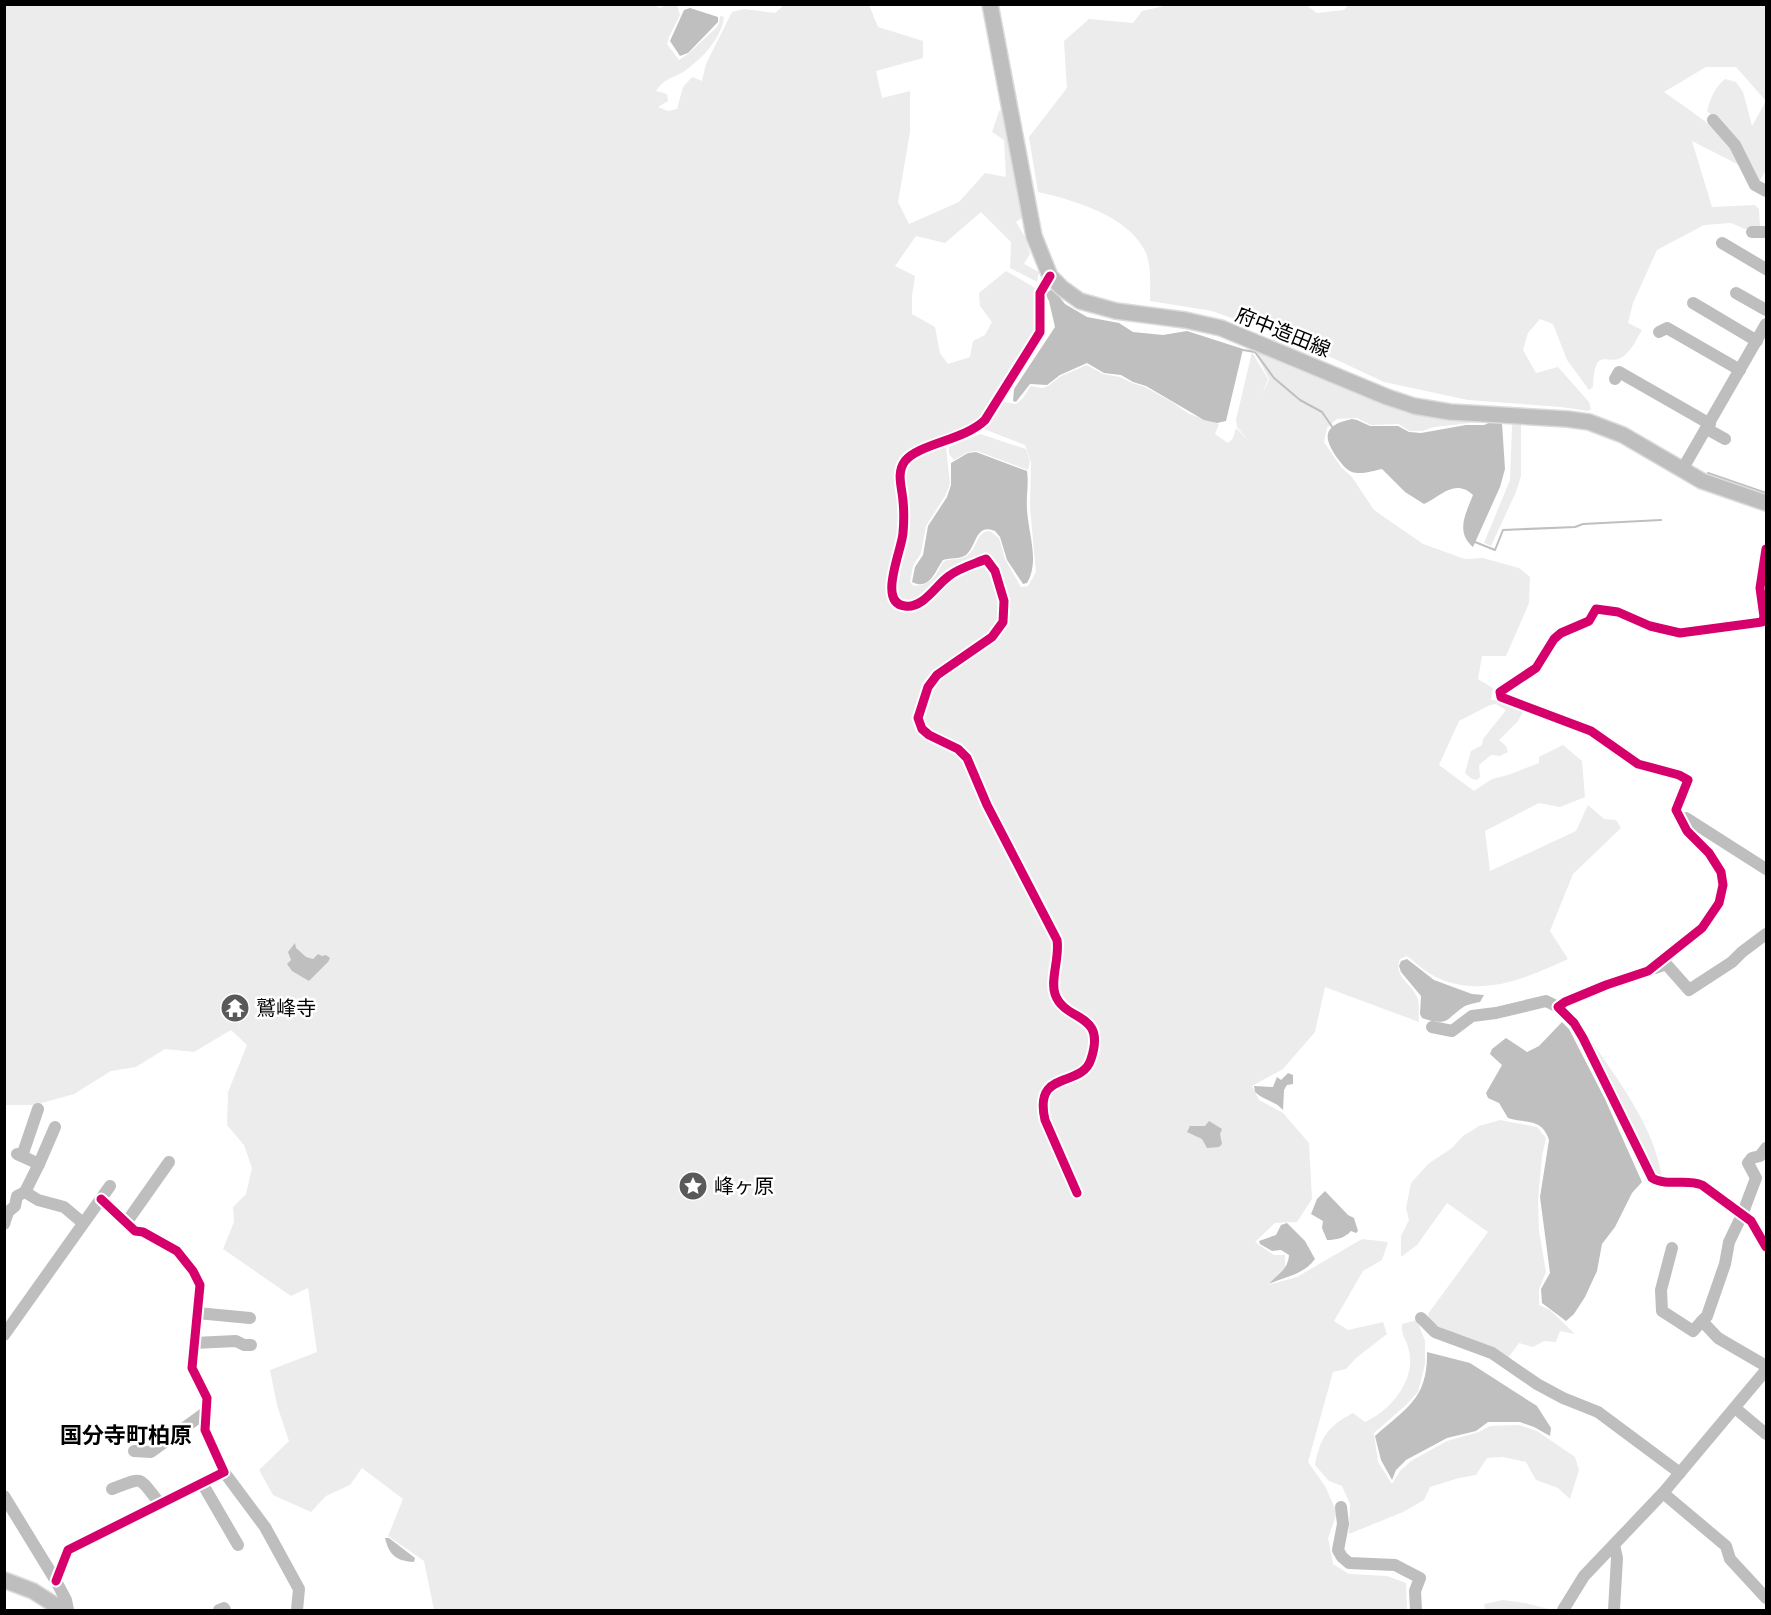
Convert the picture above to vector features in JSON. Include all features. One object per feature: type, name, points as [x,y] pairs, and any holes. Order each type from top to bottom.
[{"type":"main road","name":"府中造田線","points":[[990,4],[1034,236],[1050,276],[1080,301],[1116,311],[1185,320],[1221,328],[1414,406],[1450,412],[1589,422],[1608,428],[1710,484],[1767,503]]},
{"type":"main road","points":[[4,1580],[33,1591],[63,1611]]},
{"type":"street","points":[[1713,120],[1735,145],[1755,185],[1767,191]]},
{"type":"street","points":[[1752,232],[1767,232]]},
{"type":"street","points":[[1722,243],[1767,269]]},
{"type":"street","points":[[1050,276],[1040,293],[1040,332],[985,420],[977,428],[967,433],[910,455],[903,463],[900,480],[904,502],[903,535],[891,588],[892,597],[897,603],[904,607],[911,606],[923,601],[950,575],[986,559],[995,571],[1004,600],[1003,622],[992,637],[937,675],[928,687],[918,718],[922,729],[929,735],[958,749],[967,758],[987,805],[1057,940],[1059,951],[1054,980],[1056,997],[1094,1030],[1095,1040],[1091,1060],[1084,1070],[1073,1077],[1058,1080],[1052,1084],[1042,1107],[1045,1120],[1077,1193]]},
{"type":"street","points":[[1736,292],[1767,310]]},
{"type":"street","points":[[1693,303],[1756,341]]},
{"type":"street","points":[[1682,470],[1767,324]]},
{"type":"street","points":[[1659,332],[1666,328],[1740,370]]},
{"type":"street","points":[[1615,379],[1619,372],[1725,439]]},
{"type":"street","points":[[1648,971],[1702,928],[1721,897],[1723,885],[1721,872],[1709,853],[1687,831],[1677,810],[1688,780],[1679,775],[1638,765],[1591,731],[1520,706],[1501,697],[1500,692],[1536,668],[1554,639],[1561,633],[1589,621],[1596,609],[1618,612],[1650,626],[1680,633],[1762,622],[1764,617],[1760,588],[1767,549]]},
{"type":"street","points":[[1681,819],[1686,818],[1767,869]]},
{"type":"street","points":[[1558,1008],[1575,997],[1666,964],[1689,990],[1732,962],[1767,934]]},
{"type":"street","points":[[1432,1027],[1452,1031],[1472,1016],[1496,1013],[1546,1001],[1558,1008],[1574,1023],[1583,1038],[1652,1178],[1659,1182],[1695,1182],[1751,1221],[1767,1247]]},
{"type":"street","points":[[38,1109],[20,1155],[39,1164]]},
{"type":"street","points":[[4,1224],[8,1212],[15,1206],[17,1196],[25,1192],[55,1127]]},
{"type":"street","points":[[1694,1331],[1707,1316],[1725,1264],[1729,1242],[1756,1178],[1748,1163],[1752,1158],[1760,1156],[1767,1148]]},
{"type":"street","points":[[126,1223],[169,1162]]},
{"type":"street","points":[[4,1335],[110,1186]]},
{"type":"street","points":[[25,1192],[38,1200],[63,1207],[83,1223]]},
{"type":"street","points":[[101,1199],[135,1231],[143,1232],[177,1251],[194,1271],[200,1285],[192,1368],[207,1398],[205,1430],[224,1472],[265,1527],[298,1589],[297,1611]]},
{"type":"street","points":[[1672,1248],[1661,1290],[1662,1311],[1703,1336],[1718,1338]]},
{"type":"street","points":[[197,1313],[250,1318]]},
{"type":"street","points":[[1421,1318],[1435,1332],[1492,1353],[1537,1384],[1563,1398],[1598,1412],[1680,1473]]},
{"type":"street","points":[[1563,1611],[1584,1576],[1663,1493],[1767,1368],[1718,1338],[1702,1321]]},
{"type":"street","points":[[194,1343],[236,1341],[244,1345],[251,1345]]},
{"type":"street","points":[[1735,1408],[1767,1434]]},
{"type":"street","points":[[134,1451],[151,1452],[206,1412]]},
{"type":"street","points":[[56,1581],[68,1550],[224,1472]]},
{"type":"street","points":[[112,1489],[134,1479],[142,1481],[160,1504]]},
{"type":"street","points":[[202,1483],[238,1545]]},
{"type":"street","points":[[1663,1493],[1726,1546],[1730,1559],[1767,1598]]},
{"type":"street","points":[[4,1496],[56,1581],[66,1600],[68,1611]]},
{"type":"street","points":[[1341,1507],[1342,1524],[1338,1550],[1342,1557],[1349,1563],[1395,1565],[1420,1578],[1415,1591],[1416,1611]]},
{"type":"street","points":[[1614,1545],[1617,1558],[1614,1611]]},
{"type":"street","points":[[219,1611],[224,1608],[225,1611]]},
{"type":"shaded area","points":[[651,4],[660,8],[677,5],[680,15],[667,44],[679,60],[717,27],[720,16],[724,17],[720,32],[705,53],[682,73],[663,83],[656,91],[667,94],[668,101],[658,107],[668,111],[677,109],[683,87],[692,77],[702,81],[706,64],[732,12],[744,9],[775,13],[784,5],[869,5],[878,27],[923,41],[923,58],[876,71],[882,98],[910,91],[910,132],[898,202],[909,224],[959,202],[985,173],[1006,177],[1004,140],[992,132],[999,111],[1003,110],[1023,217],[1016,222],[1027,240],[1030,254],[1024,264],[1039,272],[1037,282],[1010,268],[1011,242],[981,212],[945,243],[916,236],[895,266],[915,276],[912,314],[935,327],[940,353],[948,364],[970,357],[973,341],[985,335],[992,322],[980,306],[979,293],[1006,271],[1037,289],[1036,327],[977,424],[945,437],[950,484],[926,526],[921,553],[913,566],[910,582],[914,586],[930,581],[944,561],[968,555],[980,536],[990,531],[999,538],[1005,559],[1021,587],[1028,586],[1036,572],[1030,508],[1031,462],[1025,445],[984,429],[1004,402],[1016,404],[1031,386],[1042,388],[1048,386],[1061,376],[1087,365],[1103,374],[1120,377],[1145,387],[1189,414],[1219,424],[1215,434],[1228,443],[1233,438],[1236,428],[1248,440],[1237,427],[1236,420],[1252,352],[1268,379],[1261,398],[1269,379],[1256,354],[1258,351],[1406,413],[1434,418],[1489,421],[1409,431],[1399,424],[1371,425],[1357,418],[1337,419],[1327,428],[1324,442],[1341,467],[1352,477],[1374,510],[1423,544],[1465,559],[1483,558],[1519,568],[1530,577],[1529,603],[1506,656],[1482,656],[1478,679],[1493,688],[1491,700],[1502,700],[1524,710],[1518,721],[1499,740],[1506,746],[1508,752],[1500,756],[1491,755],[1479,765],[1480,777],[1477,780],[1465,773],[1471,751],[1482,745],[1483,739],[1506,710],[1496,704],[1490,705],[1459,721],[1439,765],[1474,791],[1492,779],[1539,763],[1539,757],[1563,745],[1582,761],[1585,797],[1560,807],[1539,803],[1485,831],[1490,871],[1576,831],[1588,805],[1604,819],[1616,820],[1621,828],[1573,874],[1550,931],[1568,959],[1520,979],[1488,986],[1471,986],[1455,984],[1438,978],[1407,956],[1400,959],[1398,965],[1401,975],[1417,997],[1419,1022],[1325,987],[1315,1032],[1283,1069],[1252,1086],[1259,1100],[1283,1113],[1309,1143],[1312,1199],[1297,1222],[1275,1223],[1255,1242],[1274,1255],[1285,1255],[1285,1267],[1268,1285],[1297,1277],[1362,1239],[1388,1242],[1382,1260],[1363,1271],[1334,1321],[1348,1330],[1383,1322],[1387,1334],[1356,1358],[1346,1369],[1333,1372],[1308,1462],[1325,1486],[1337,1513],[1328,1538],[1333,1564],[1349,1574],[1387,1576],[1406,1583],[1407,1610],[434,1610],[424,1561],[388,1536],[403,1499],[362,1468],[350,1485],[326,1496],[311,1512],[273,1495],[259,1470],[289,1441],[277,1405],[270,1370],[317,1352],[308,1288],[291,1296],[223,1249],[234,1222],[233,1207],[246,1194],[252,1168],[244,1145],[227,1125],[228,1092],[247,1045],[231,1030],[194,1052],[165,1049],[136,1067],[111,1071],[74,1094],[35,1105],[5,1105],[5,5]]},
{"type":"shaded area","points":[[1173,4],[1306,5],[1317,13],[1344,10],[1349,4],[1766,5],[1766,101],[1736,67],[1706,67],[1664,92],[1717,132],[1741,166],[1692,141],[1712,207],[1755,205],[1759,209],[1760,228],[1745,229],[1731,223],[1704,225],[1657,250],[1633,303],[1628,323],[1642,330],[1626,354],[1614,360],[1600,360],[1594,373],[1593,387],[1589,390],[1567,360],[1553,324],[1540,319],[1528,333],[1523,350],[1536,373],[1558,367],[1589,402],[1591,409],[1588,411],[1468,400],[1384,382],[1294,340],[1212,311],[1150,301],[1149,263],[1137,238],[1126,228],[1098,211],[1038,192],[1029,137],[1067,88],[1064,41],[1089,19],[1133,23],[1142,11]]},
{"type":"shaded area","points":[[690,8],[718,17],[718,22],[688,53],[680,56],[670,41],[684,10]]},
{"type":"shaded area","points":[[1725,79],[1736,82],[1743,92],[1752,126],[1766,101],[1766,170],[1759,182],[1720,122],[1707,111],[1716,90]]},
{"type":"shaded area","points":[[1053,289],[1065,304],[1087,317],[1119,323],[1133,332],[1163,335],[1187,331],[1243,349],[1226,421],[1217,423],[1204,420],[1146,386],[1121,375],[1104,373],[1087,363],[1060,375],[1047,385],[1030,384],[1016,402],[1013,401],[1014,389],[1055,327],[1045,293]]},
{"type":"shaded area","points":[[1352,419],[1370,426],[1398,426],[1409,432],[1421,433],[1466,425],[1502,423],[1505,469],[1500,487],[1473,547],[1464,535],[1463,529],[1465,515],[1473,495],[1466,490],[1454,488],[1448,490],[1424,504],[1405,492],[1382,469],[1355,473],[1344,467],[1329,444],[1328,433],[1335,425]]},
{"type":"shaded area","points":[[1514,421],[1521,422],[1521,476],[1491,546],[1484,543],[1510,480]]},
{"type":"shaded area","points":[[980,434],[1026,449],[1030,461],[1028,470],[977,451],[968,452],[954,460],[949,454],[949,447]]},
{"type":"shaded area","points":[[976,452],[1027,471],[1027,509],[1033,566],[1027,583],[1023,584],[1007,560],[1000,537],[995,531],[988,529],[980,533],[966,555],[943,560],[928,582],[918,584],[912,582],[915,567],[923,555],[928,526],[947,497],[951,485],[951,463],[968,453]]},
{"type":"shaded area","points":[[295,943],[296,948],[306,957],[313,959],[318,954],[330,958],[309,981],[292,971],[287,964],[291,960],[288,952]]},
{"type":"shaded area","points":[[1407,959],[1434,980],[1472,994],[1484,995],[1480,1002],[1465,1006],[1443,1022],[1422,1018],[1420,1014],[1421,996],[1401,972],[1399,966],[1401,961]]},
{"type":"shaded area","points":[[1562,1022],[1569,1029],[1605,1099],[1642,1182],[1632,1193],[1615,1227],[1602,1244],[1597,1271],[1585,1297],[1574,1314],[1566,1321],[1542,1303],[1541,1289],[1550,1273],[1540,1197],[1549,1140],[1542,1128],[1537,1125],[1508,1118],[1499,1103],[1488,1098],[1486,1093],[1502,1065],[1490,1054],[1492,1049],[1506,1038],[1527,1052],[1539,1046]]},
{"type":"shaded area","points":[[1590,1039],[1644,1123],[1658,1159],[1662,1178],[1657,1176]]},
{"type":"shaded area","points":[[1288,1073],[1293,1075],[1293,1084],[1287,1085],[1284,1090],[1283,1110],[1255,1092],[1254,1086],[1273,1087],[1277,1077],[1281,1080]]},
{"type":"shaded area","points":[[1500,1120],[1537,1127],[1546,1138],[1538,1200],[1539,1231],[1546,1272],[1539,1289],[1539,1305],[1550,1310],[1575,1334],[1560,1331],[1556,1342],[1544,1341],[1533,1347],[1519,1343],[1508,1358],[1462,1339],[1430,1322],[1428,1314],[1488,1232],[1447,1203],[1417,1245],[1401,1257],[1401,1236],[1409,1220],[1406,1208],[1411,1183],[1428,1164],[1452,1148],[1463,1136],[1479,1126]]},
{"type":"shaded area","points":[[1209,1121],[1222,1129],[1220,1134],[1222,1144],[1219,1147],[1207,1148],[1202,1139],[1187,1132],[1190,1126],[1205,1126]]},
{"type":"shaded area","points":[[1325,1191],[1348,1215],[1354,1218],[1358,1231],[1356,1233],[1351,1231],[1340,1238],[1327,1240],[1322,1228],[1323,1221],[1311,1214],[1317,1199]]},
{"type":"shaded area","points":[[1287,1223],[1305,1241],[1315,1259],[1300,1272],[1269,1284],[1285,1268],[1289,1255],[1281,1250],[1272,1251],[1259,1241],[1276,1235],[1281,1225]]},
{"type":"shaded area","points":[[1417,1320],[1425,1341],[1425,1364],[1418,1392],[1374,1433],[1378,1462],[1392,1484],[1400,1471],[1411,1461],[1447,1441],[1479,1432],[1490,1426],[1519,1425],[1537,1431],[1575,1457],[1579,1470],[1570,1499],[1558,1488],[1536,1480],[1526,1462],[1503,1457],[1487,1458],[1476,1475],[1430,1487],[1424,1500],[1403,1512],[1349,1534],[1350,1504],[1342,1486],[1329,1481],[1315,1465],[1320,1447],[1326,1434],[1344,1418],[1353,1413],[1365,1422],[1392,1403],[1399,1394],[1409,1373],[1410,1362],[1402,1324]]},
{"type":"shaded area","points":[[1427,1352],[1470,1363],[1537,1406],[1551,1428],[1550,1436],[1520,1422],[1488,1422],[1476,1431],[1447,1438],[1406,1460],[1396,1470],[1392,1480],[1381,1460],[1375,1436],[1405,1410],[1419,1392],[1424,1381]]},
{"type":"shaded area","points":[[385,1538],[389,1538],[415,1558],[414,1562],[394,1556]]},
{"type":"shaded area","points":[[1503,1600],[1553,1610],[1485,1610],[1484,1604]]},
{"type":"waterway","points":[[1243,350],[1255,352],[1274,378],[1300,400],[1322,412],[1333,428]]},
{"type":"waterway","points":[[1708,473],[1766,493]]},
{"type":"waterway","points":[[1475,542],[1495,550],[1503,530],[1661,520]]},
{"type":"cycle path","points":[[1050,276],[1040,293],[1040,332],[985,420],[966,432],[920,450],[911,455],[902,466],[900,475],[904,509],[903,533],[892,586],[893,596],[897,603],[912,606],[929,596],[949,576],[967,566],[986,559],[995,571],[1004,601],[1003,622],[992,637],[937,675],[928,687],[918,718],[922,729],[929,735],[958,749],[967,758],[987,805],[1057,940],[1055,994],[1060,1003],[1083,1019],[1094,1033],[1091,1059],[1086,1068],[1052,1086],[1046,1093],[1043,1104],[1045,1120],[1077,1193]]},
{"type":"cycle path","points":[[1766,549],[1760,588],[1764,617],[1762,622],[1680,633],[1650,626],[1618,612],[1596,609],[1589,621],[1561,633],[1554,639],[1536,668],[1500,692],[1501,697],[1591,731],[1638,764],[1679,775],[1688,780],[1676,810],[1687,831],[1709,853],[1721,872],[1723,885],[1719,903],[1702,928],[1648,971],[1606,985],[1558,1007],[1574,1023],[1583,1038],[1652,1178],[1664,1182],[1690,1182],[1702,1185],[1751,1221],[1766,1247]]},
{"type":"cycle path","points":[[56,1581],[68,1550],[224,1472],[205,1430],[207,1398],[192,1368],[200,1285],[193,1271],[177,1251],[143,1232],[135,1231],[101,1199]]},
{"type":"place","name":"鷲峰寺","points":[[235,1008]]},
{"type":"place","name":"峰ヶ原","points":[[693,1186]]},
{"type":"district","name":"国分寺町柏原","points":[[126,1435]]}]
